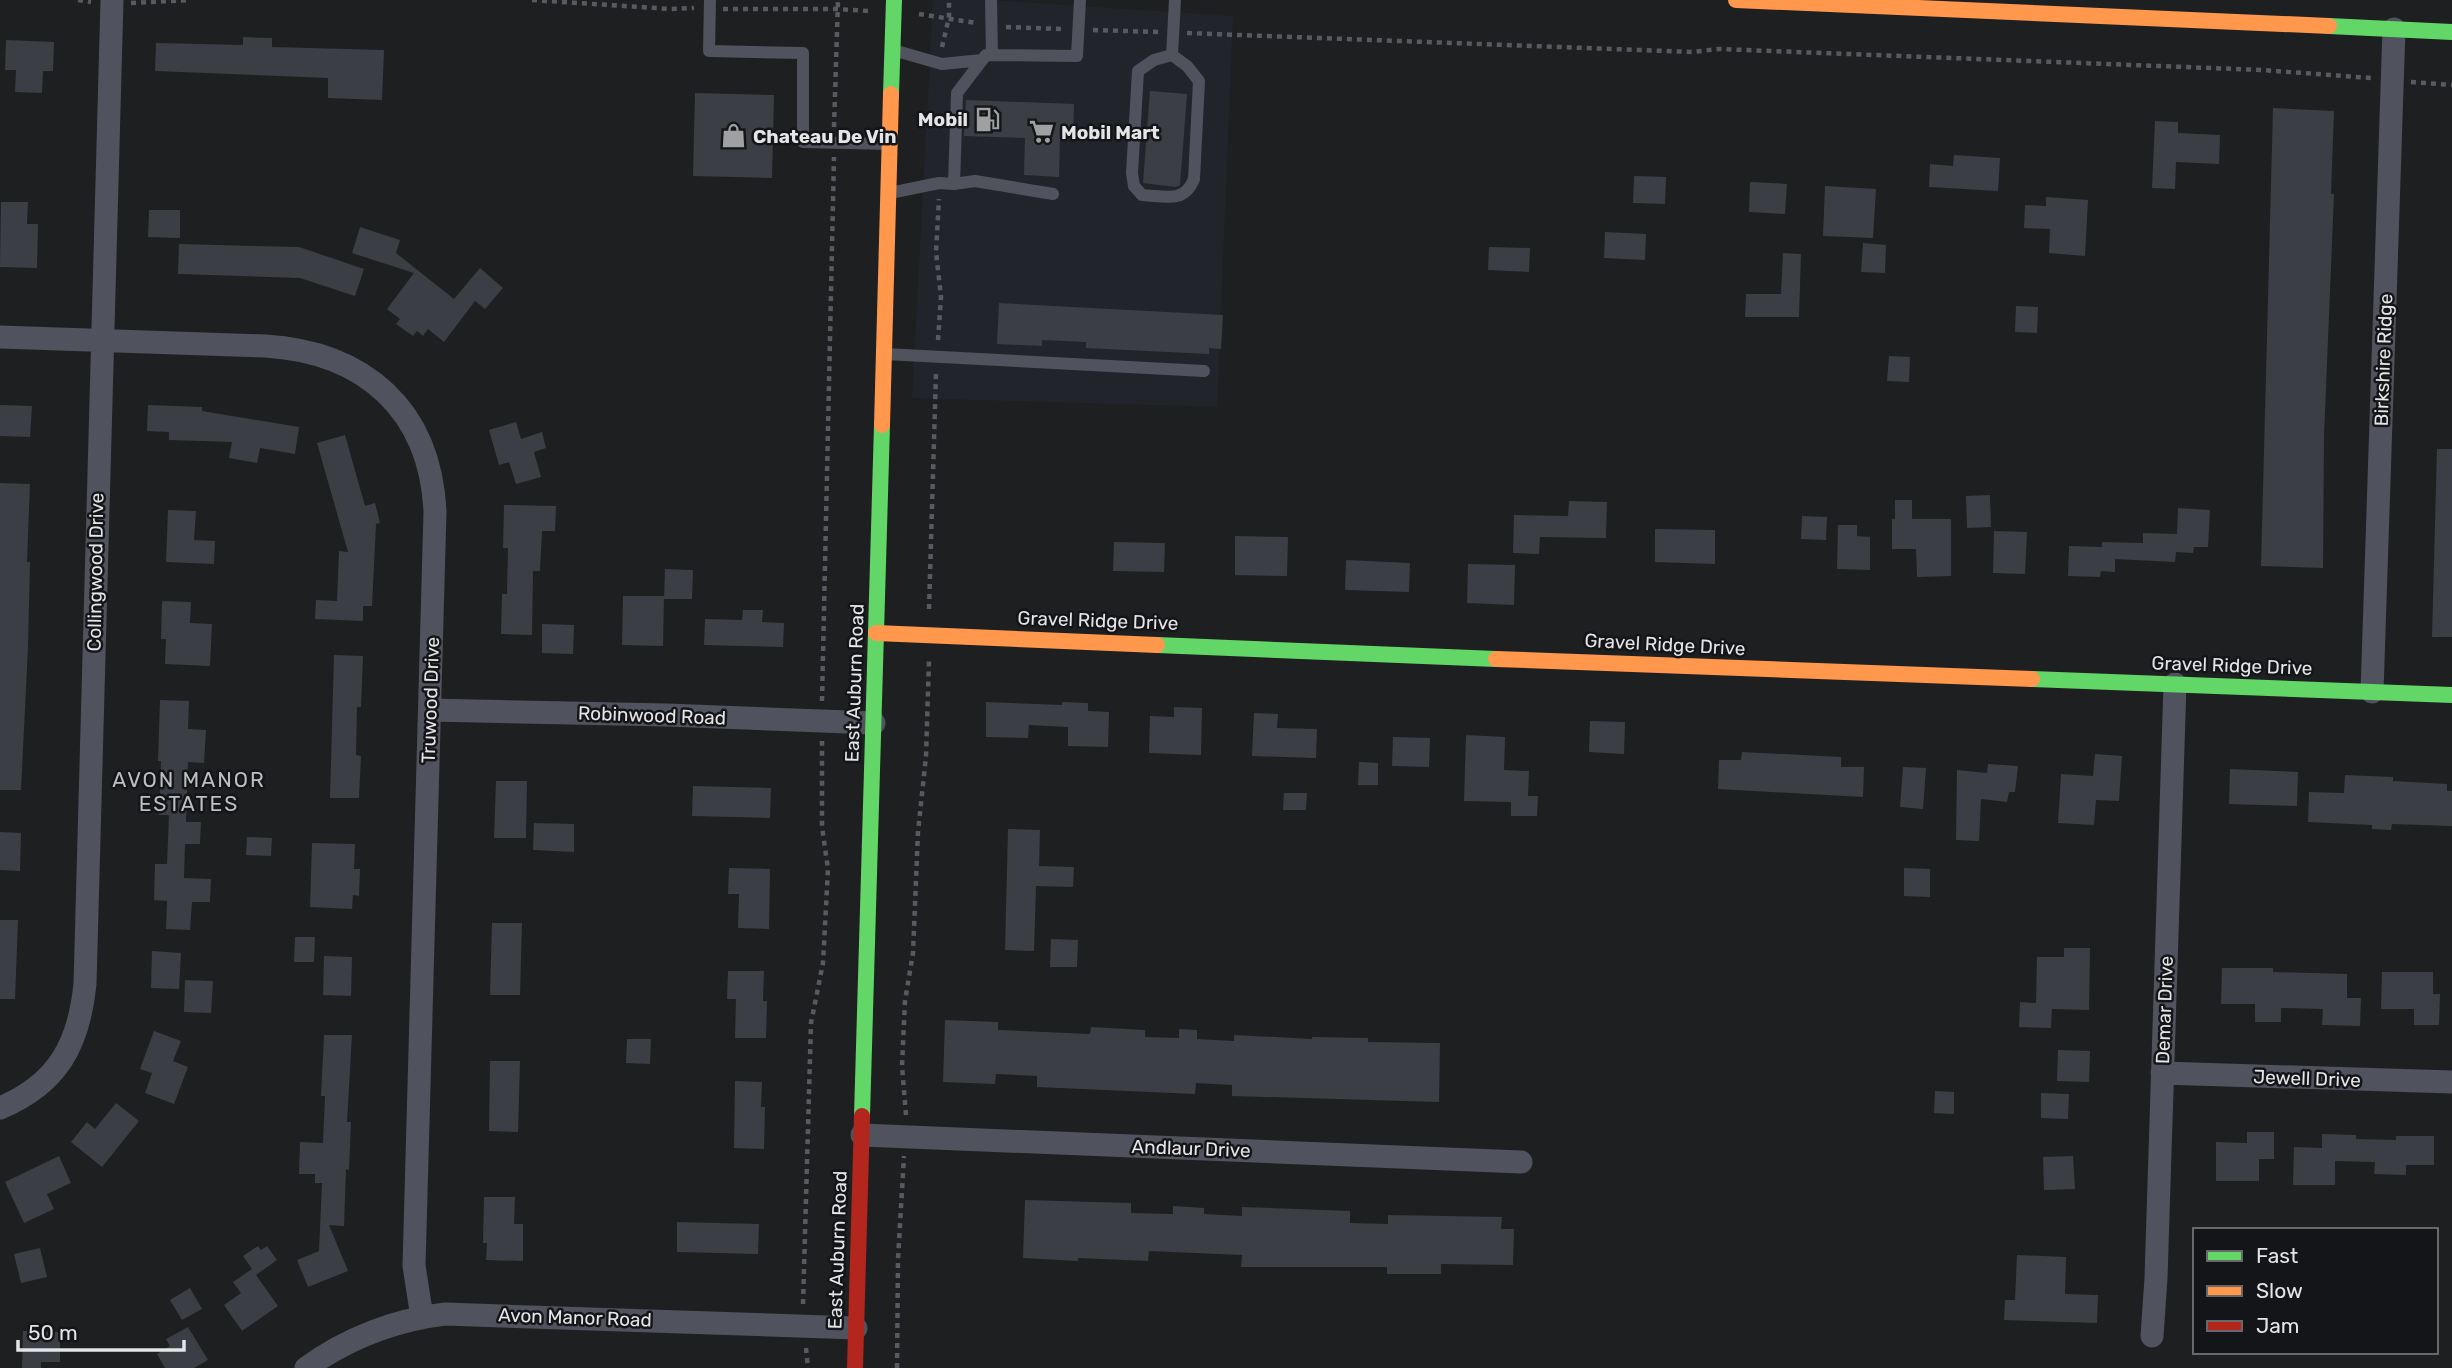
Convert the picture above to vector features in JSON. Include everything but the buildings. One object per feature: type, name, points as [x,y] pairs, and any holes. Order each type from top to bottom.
[{"type":"main road","name":"East Auburn Road","points":[[855,1368],[894,0]]},
{"type":"main road","points":[[1736,0],[2452,32]]},
{"type":"main road","name":"Gravel Ridge Drive","points":[[876,633],[1760,670],[2452,695]]},
{"type":"street","name":"Collingwood Drive","points":[[0,1108],[33,1091],[54,1072],[69,1051],[82,1013],[85,984],[112,2]]},
{"type":"street","name":"Birkshire Ridge","points":[[2372,692],[2394,29]]},
{"type":"street","points":[[0,337],[101,340]]},
{"type":"street","name":"Truwood Drive","points":[[101,340],[285,347],[336,359],[386,392],[418,436],[434,488],[436,511],[414,1266],[422,1317]]},
{"type":"street","name":"Demar Drive","points":[[2152,1336],[2175,684]]},
{"type":"street","name":"Robinwood Road","points":[[430,709],[874,723]]},
{"type":"street","name":"Jewell Drive","points":[[2162,1073],[2452,1082]]},
{"type":"street","name":"Andlaur Drive","points":[[862,1135],[1521,1162]]},
{"type":"street","name":"Avon Manor Road","points":[[306,1368],[341,1346],[386,1326],[422,1317],[466,1313],[856,1328]]},
{"type":"lane","points":[[954,184],[957,93],[987,58],[992,26],[991,0]]},
{"type":"lane","points":[[893,50],[942,64],[987,58],[1077,56],[1080,0]]},
{"type":"lane","points":[[1172,55],[1175,0]]},
{"type":"lane","points":[[705,4],[709,51],[803,53],[803,142],[891,144]]},
{"type":"lane","points":[[1172,55],[1187,66],[1199,81],[1194,179],[1190,190],[1180,196],[1142,195],[1134,186],[1132,173],[1138,71],[1154,60],[1172,55]]},
{"type":"lane","points":[[889,193],[939,183],[975,181],[1053,194]]},
{"type":"lane","points":[[885,354],[1203,371]]},
{"type":"path","points":[[78,0],[191,0]]},
{"type":"path","points":[[532,0],[671,9],[705,4]]},
{"type":"path","points":[[834,131],[838,0]]},
{"type":"path","points":[[942,47],[949,0]]},
{"type":"path","points":[[727,9],[868,11]]},
{"type":"path","points":[[929,14],[992,26],[1692,52],[1719,48],[2262,70],[2452,85]]},
{"type":"path","points":[[822,702],[833,162]]},
{"type":"path","points":[[938,339],[941,297],[936,232],[940,198]]},
{"type":"path","points":[[929,620],[936,371]]},
{"type":"path","points":[[906,1119],[902,1066],[905,1001],[913,953],[918,832],[926,756],[929,661]]},
{"type":"path","points":[[803,1307],[811,1023],[823,963],[828,869],[822,827],[821,741]]},
{"type":"path","points":[[897,1368],[898,1259],[904,1156]]},
{"type":"path","points":[[806,1346],[808,1368]]},
{"type":"shaded area","points":[[933,0],[989,0],[1233,16],[1217,407],[912,398]]},
{"type":"traffic: fast","points":[[891,94],[894,0]]},
{"type":"traffic: fast","points":[[2329,26],[2452,32]]},
{"type":"traffic: fast","points":[[862,1116],[882,425]]},
{"type":"traffic: fast","points":[[1157,645],[1496,659]]},
{"type":"traffic: fast","points":[[2032,679],[2452,695]]},
{"type":"traffic: slow","points":[[1736,0],[2329,26]]},
{"type":"traffic: slow","points":[[882,425],[891,94]]},
{"type":"traffic: slow","points":[[876,633],[1157,645]]},
{"type":"traffic: slow","points":[[1496,659],[2032,679]]},
{"type":"traffic: jam","points":[[855,1368],[862,1116]]},
{"type":"place","name":"Mobil","points":[[988,119]]},
{"type":"place","name":"Mobil Mart","points":[[1041,132]]},
{"type":"place","name":"Chateau De Vin","points":[[733,136]]},
{"type":"district","name":"AVON MANOR ESTATES","points":[[189,792]]}]
